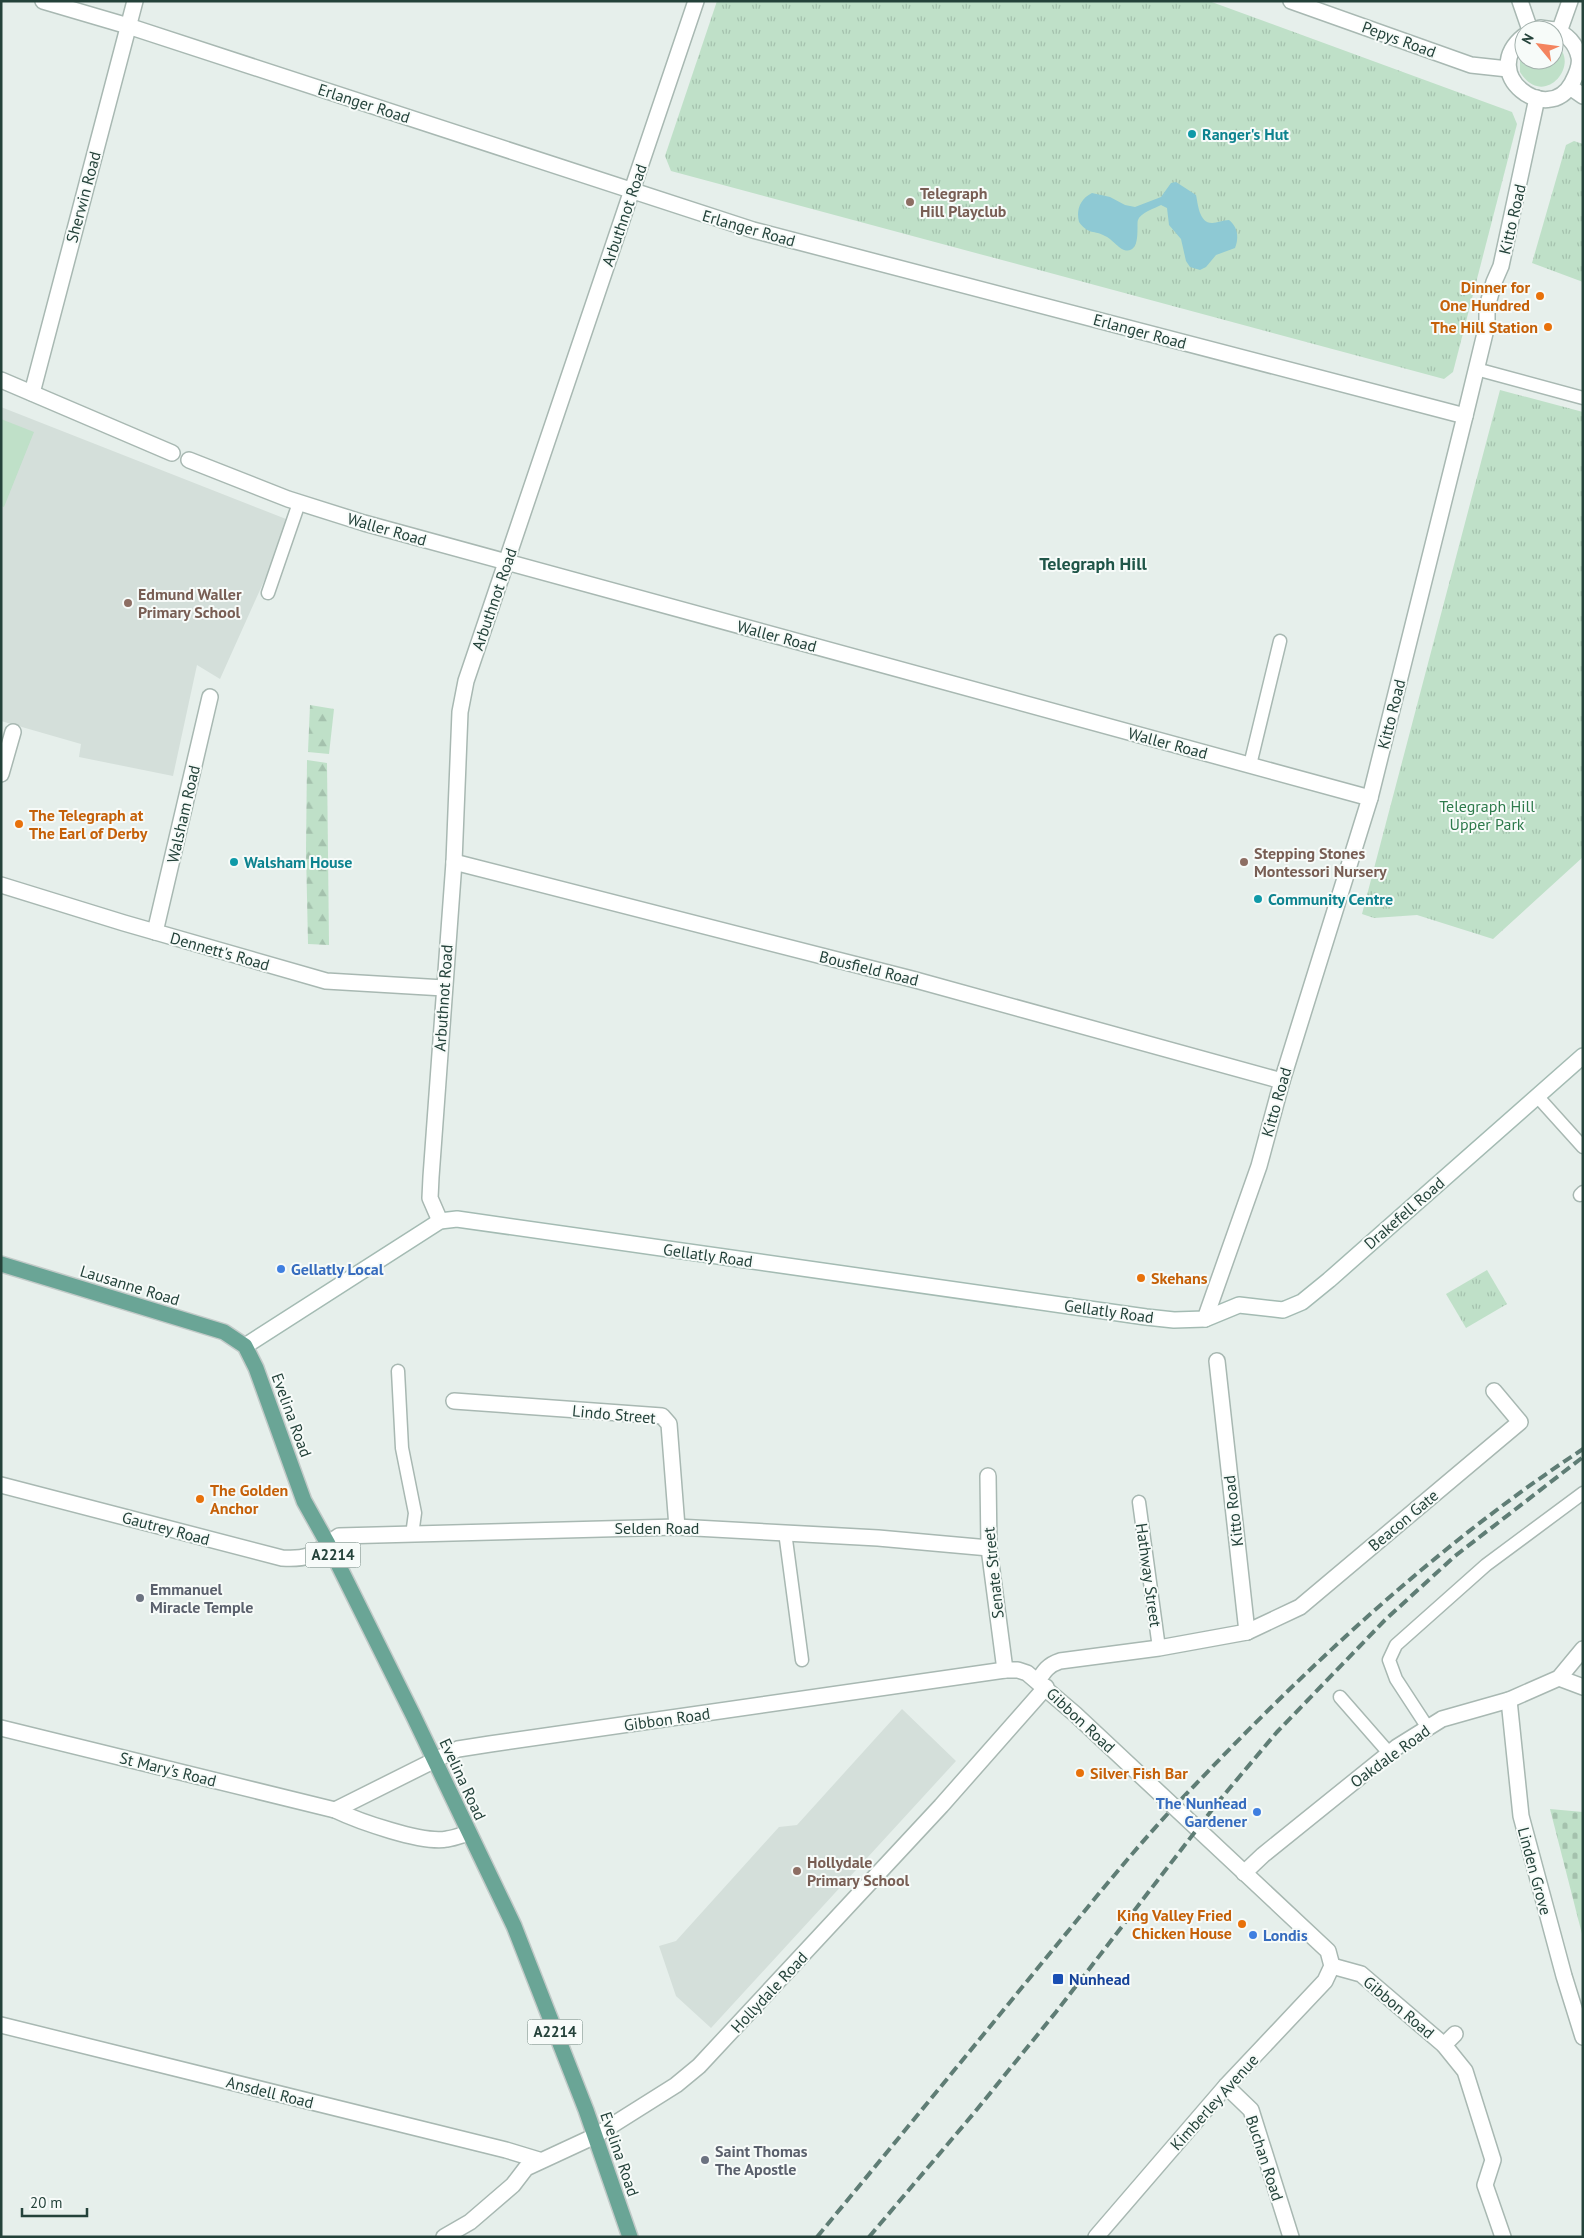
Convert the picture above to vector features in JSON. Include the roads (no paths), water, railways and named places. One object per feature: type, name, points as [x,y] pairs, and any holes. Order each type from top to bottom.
[{"type":"main road","name":"Lausanne Road","points":[[1,1264],[224,1332],[235,1337],[244,1346]]},
{"type":"main road","name":"Evelina Road","points":[[244,1346],[256,1368],[270,1402],[304,1501],[328,1544],[435,1760],[514,1926],[595,2136],[630,2237]]},
{"type":"street","name":"Erlanger Road","points":[[44,1],[128,26],[753,230],[1466,416]]},
{"type":"street","name":"Sherwin Road","points":[[32,393],[135,1]]},
{"type":"street","name":"Arbuthnot Road","points":[[440,1221],[430,1198],[454,862],[460,712],[466,681],[696,1]]},
{"type":"street","name":"Pepys Road","points":[[1292,1],[1471,65],[1508,69]]},
{"type":"street","points":[[1520,1],[1527,20]]},
{"type":"street","points":[[1560,20],[1570,1]]},
{"type":"street","points":[[1514,46],[1509,55],[1508,69],[1511,78],[1525,94],[1548,99],[1559,96],[1570,87],[1580,60],[1576,47],[1564,38]]},
{"type":"street","points":[[1570,87],[1583,96]]},
{"type":"street","name":"Kitto Road","points":[[1205,1319],[1259,1166],[1282,1080],[1370,798],[1466,416],[1487,325],[1487,307],[1501,266],[1537,98]]},
{"type":"street","points":[[1,380],[172,452]]},
{"type":"street","name":"Waller Road","points":[[189,460],[299,502],[364,523],[1370,798]]},
{"type":"street","name":"Walsham Road","points":[[156,932],[210,697]]},
{"type":"street","points":[[1,774],[13,732]]},
{"type":"street","name":"Bousfield Road","points":[[454,862],[912,979],[1282,1080]]},
{"type":"street","name":"Dennett's Road","points":[[1,884],[156,932],[326,981],[444,988]]},
{"type":"street","name":"Drakefell Road","points":[[1205,1319],[1217,1316],[1233,1306],[1283,1310],[1302,1302],[1583,1056]]},
{"type":"street","name":"Gellatly Road","points":[[440,1221],[457,1219],[1146,1317],[1174,1320],[1205,1319]]},
{"type":"street","points":[[244,1346],[440,1221]]},
{"type":"street","name":"Kitto Road","points":[[1217,1361],[1247,1632]]},
{"type":"street","name":"Beacon Gate","points":[[1247,1632],[1300,1607],[1520,1422],[1494,1391]]},
{"type":"street","name":"Lindo Street","points":[[454,1401],[662,1416],[669,1424],[677,1527]]},
{"type":"street","name":"Senate Street","points":[[988,1476],[989,1548],[1006,1670]]},
{"type":"street","name":"Gautrey Road","points":[[1,1485],[282,1558],[299,1559],[315,1555],[328,1544]]},
{"type":"street","name":"Selden Road","points":[[328,1544],[339,1536],[677,1527],[878,1538],[989,1548]]},
{"type":"street","name":"Hollydale Road","points":[[444,2237],[470,2222],[513,2185],[526,2168],[539,2160],[595,2136],[676,2085],[699,2066],[1037,1699],[1042,1684],[1043,1671],[1051,1664],[1159,1648],[1247,1632]]},
{"type":"street","points":[[1583,1649],[1559,1678],[1583,1687]]},
{"type":"street","name":"Gibbon Road","points":[[435,1760],[458,1749],[490,1744],[1006,1670],[1018,1670],[1027,1673],[1042,1684],[1328,1951],[1332,1966],[1361,1974],[1444,2045],[1465,2071],[1493,2160],[1485,2185],[1503,2237]]},
{"type":"street","name":"Oakdale Road","points":[[1244,1873],[1262,1855],[1389,1754],[1442,1719],[1508,1700],[1559,1678]]},
{"type":"street","name":"Linden Grove","points":[[1508,1700],[1520,1816],[1564,1976],[1583,2037]]},
{"type":"street","name":"St Mary's Road","points":[[1,1728],[335,1810],[362,1822],[430,1840],[446,1840],[469,1832]]},
{"type":"street","points":[[335,1810],[435,1760]]},
{"type":"street","name":"Kimberley Avenue","points":[[1096,2237],[1226,2086],[1324,1981],[1332,1966]]},
{"type":"street","name":"Ansdell Road","points":[[1,2026],[506,2150],[539,2160]]},
{"type":"street","points":[[1444,2045],[1455,2034]]},
{"type":"street","name":"Buchan Road","points":[[1226,2086],[1251,2110],[1291,2237]]},
{"type":"lane","points":[[1476,369],[1583,398]]},
{"type":"lane","points":[[172,452],[189,460]]},
{"type":"lane","points":[[268,593],[299,502]]},
{"type":"lane","points":[[1250,765],[1280,641]]},
{"type":"lane","points":[[1537,1096],[1583,1146]]},
{"type":"lane","points":[[398,1371],[402,1448],[415,1513],[412,1535]]},
{"type":"lane","points":[[1428,1728],[1396,1679],[1389,1660],[1396,1646],[1486,1565],[1583,1493]]},
{"type":"lane","name":"Hathway Street","points":[[1139,1502],[1159,1648]]},
{"type":"lane","points":[[785,1532],[802,1660]]},
{"type":"lane","points":[[1340,1697],[1389,1754]]},
{"type":"water","points":[[1176,182],[1196,195],[1204,220],[1212,223],[1229,220],[1236,229],[1237,240],[1235,248],[1216,255],[1206,267],[1200,270],[1190,267],[1186,261],[1181,239],[1169,225],[1167,208],[1161,205],[1139,217],[1136,244],[1130,250],[1121,249],[1101,234],[1085,229],[1079,222],[1078,213],[1080,205],[1084,198],[1092,193],[1110,197],[1125,205],[1135,207],[1161,197],[1171,183]]},
{"type":"railway","points":[[817,2237],[1118,1870],[1174,1807],[1239,1740],[1331,1650],[1428,1564],[1530,1485],[1583,1449]]},
{"type":"railway","points":[[869,2237],[1056,2012],[1218,1802],[1277,1732],[1385,1620],[1455,1556],[1583,1457]]},
{"type":"place","name":"Ranger's Hut","points":[[1192,134]]},
{"type":"place","name":"Telegraph Hill Playclub","points":[[910,202]]},
{"type":"place","name":"Dinner for One Hundred","points":[[1540,296]]},
{"type":"place","name":"The Hill Station","points":[[1548,327]]},
{"type":"place","name":"Edmund Waller Primary School","points":[[128,603]]},
{"type":"place","name":"The Telegraph at The Earl of Derby","points":[[19,824]]},
{"type":"place","name":"Walsham House","points":[[234,862]]},
{"type":"place","name":"Stepping Stones Montessori Nursery","points":[[1244,862]]},
{"type":"place","name":"Community Centre","points":[[1258,899]]},
{"type":"place","name":"Gellatly Local","points":[[281,1269]]},
{"type":"place","name":"Skehans","points":[[1141,1278]]},
{"type":"place","name":"The Golden Anchor","points":[[200,1499]]},
{"type":"place","name":"Emmanuel Miracle Temple","points":[[140,1598]]},
{"type":"place","name":"Silver Fish Bar","points":[[1080,1773]]},
{"type":"place","name":"The Nunhead Gardener","points":[[1257,1812]]},
{"type":"place","name":"Hollydale Primary School","points":[[797,1871]]},
{"type":"place","name":"King Valley Fried Chicken House","points":[[1242,1924]]},
{"type":"place","name":"Londis","points":[[1253,1935]]},
{"type":"place","name":"Nunhead","points":[[1058,1979]]},
{"type":"place","name":"Saint Thomas The Apostle","points":[[705,2160]]},
{"type":"district","name":"Telegraph Hill","points":[[1093,564]]},
{"type":"park label","name":"Telegraph Hill Upper Park","points":[[1487,815]]}]
